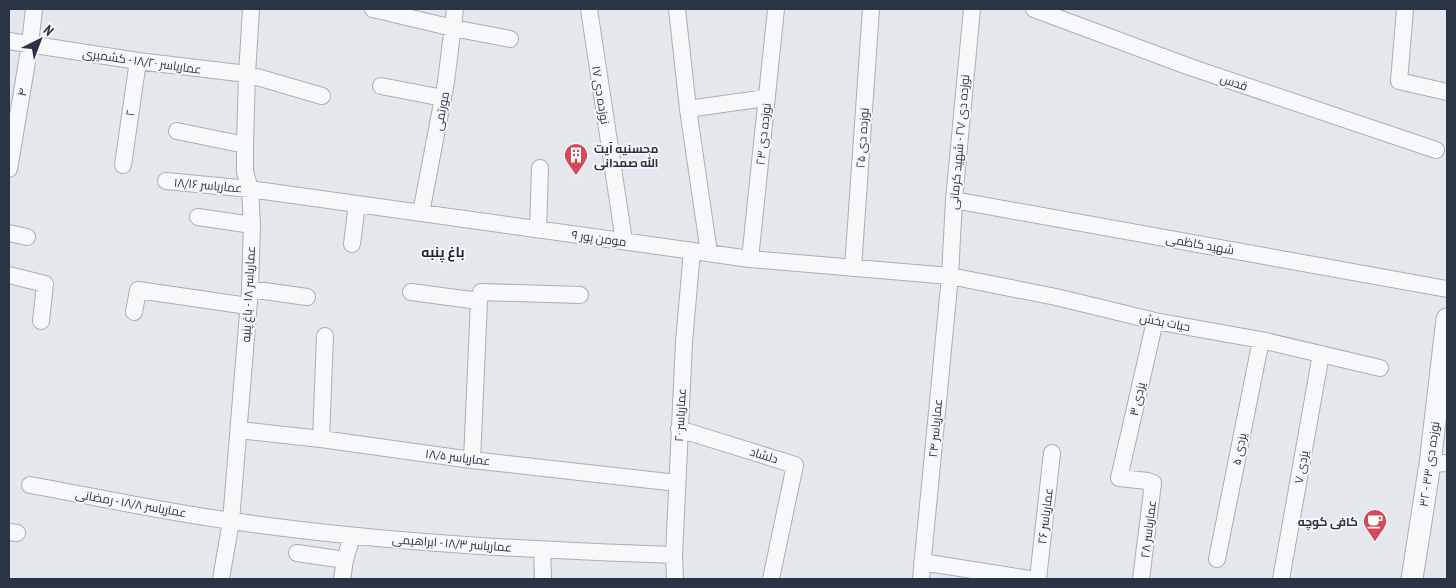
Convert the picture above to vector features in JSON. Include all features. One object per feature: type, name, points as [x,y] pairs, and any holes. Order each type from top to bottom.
[{"type":"street","name":"۴","points":[[9,169],[34,9]]},
{"type":"street","name":"عماریاسر ۱۸ - باغ پنبه","points":[[221,579],[231,521],[250,289],[252,225],[250,189],[245,172],[245,145],[251,9]]},
{"type":"street","points":[[373,9],[510,39]]},
{"type":"street","name":"مورتمی","points":[[422,213],[443,98],[455,9]]},
{"type":"street","name":"نوزده دی ۱۷","points":[[589,9],[624,241]]},
{"type":"street","points":[[677,9],[688,109],[709,253]]},
{"type":"street","name":"نوزده دی ۲۳","points":[[750,259],[776,9]]},
{"type":"street","name":"نوزده دی ۲۵","points":[[853,268],[871,9]]},
{"type":"street","name":"نوزده دی ۲۷ - شهید کرمانی","points":[[950,276],[954,200],[972,9]]},
{"type":"street","name":"قدس","points":[[1034,9],[1190,67],[1436,150]]},
{"type":"street","points":[[1405,9],[1399,81],[1447,92]]},
{"type":"street","name":"عماریاسر ۱۸/۲۰ - کشمیری","points":[[9,41],[138,61],[247,74],[322,96]]},
{"type":"street","name":"۲","points":[[123,165],[138,61]]},
{"type":"street","points":[[381,86],[443,98]]},
{"type":"street","points":[[688,109],[766,98]]},
{"type":"street","points":[[177,131],[245,145]]},
{"type":"street","points":[[538,229],[540,168]]},
{"type":"street","name":"عماریاسر ۱۸/۱۶","points":[[166,181],[250,189]]},
{"type":"street","name":"مومن پور ۹","points":[[250,189],[750,259],[950,276]]},
{"type":"street","name":"شهید کاظمی","points":[[954,200],[1447,289]]},
{"type":"street","points":[[352,244],[357,204]]},
{"type":"street","points":[[198,217],[252,225]]},
{"type":"street","points":[[9,233],[27,237]]},
{"type":"street","name":"عماریاسر ۲۰","points":[[675,579],[674,555],[679,430],[692,250]]},
{"type":"street","points":[[9,275],[46,284],[41,321]]},
{"type":"street","name":"حیات بخش","points":[[950,276],[1056,297],[1155,321],[1261,340],[1380,368]]},
{"type":"street","name":"عماریاسر ۲۴","points":[[921,579],[950,276]]},
{"type":"street","points":[[250,289],[307,297]]},
{"type":"street","points":[[134,312],[138,290],[248,306]]},
{"type":"street","points":[[411,292],[479,301]]},
{"type":"street","points":[[472,460],[479,301],[481,292],[580,295]]},
{"type":"street","name":"۳۲ - نوزده دی ۳۳","points":[[1412,579],[1439,463],[1447,319]]},
{"type":"street","name":"یزدی ۳","points":[[1119,478],[1155,321]]},
{"type":"street","points":[[322,439],[325,336]]},
{"type":"street","name":"یزدی ۵","points":[[1217,559],[1261,340]]},
{"type":"street","name":"یزدی ۷","points":[[1281,579],[1321,354]]},
{"type":"street","name":"عماریاسر ۱۸/۵","points":[[239,430],[322,439],[472,460],[677,483]]},
{"type":"street","name":"دلشاد","points":[[679,430],[795,465],[771,579]]},
{"type":"street","name":"عماریاسر ۲۶","points":[[1038,579],[1052,453]]},
{"type":"street","name":"عماریاسر ۲۸","points":[[1119,478],[1148,481],[1153,484],[1141,579]]},
{"type":"street","name":"عماریاسر ۱۸/۸ - رمضانی","points":[[30,485],[231,521]]},
{"type":"street","name":"عماریاسر ۱۸/۳ - ابراهیمی","points":[[231,521],[352,536],[542,550],[674,555]]},
{"type":"street","points":[[342,579],[352,536]]},
{"type":"street","points":[[542,550],[543,579]]},
{"type":"street","points":[[297,553],[345,560]]},
{"type":"street","points":[[922,562],[1030,579]]},
{"type":"place","name":"محسنیه آیت الله صمدانی","points":[[576,176]]},
{"type":"place","name":"کافی کوچه","points":[[1375,542]]},
{"type":"district","name":"باغ پنبه","points":[[443,252]]}]
